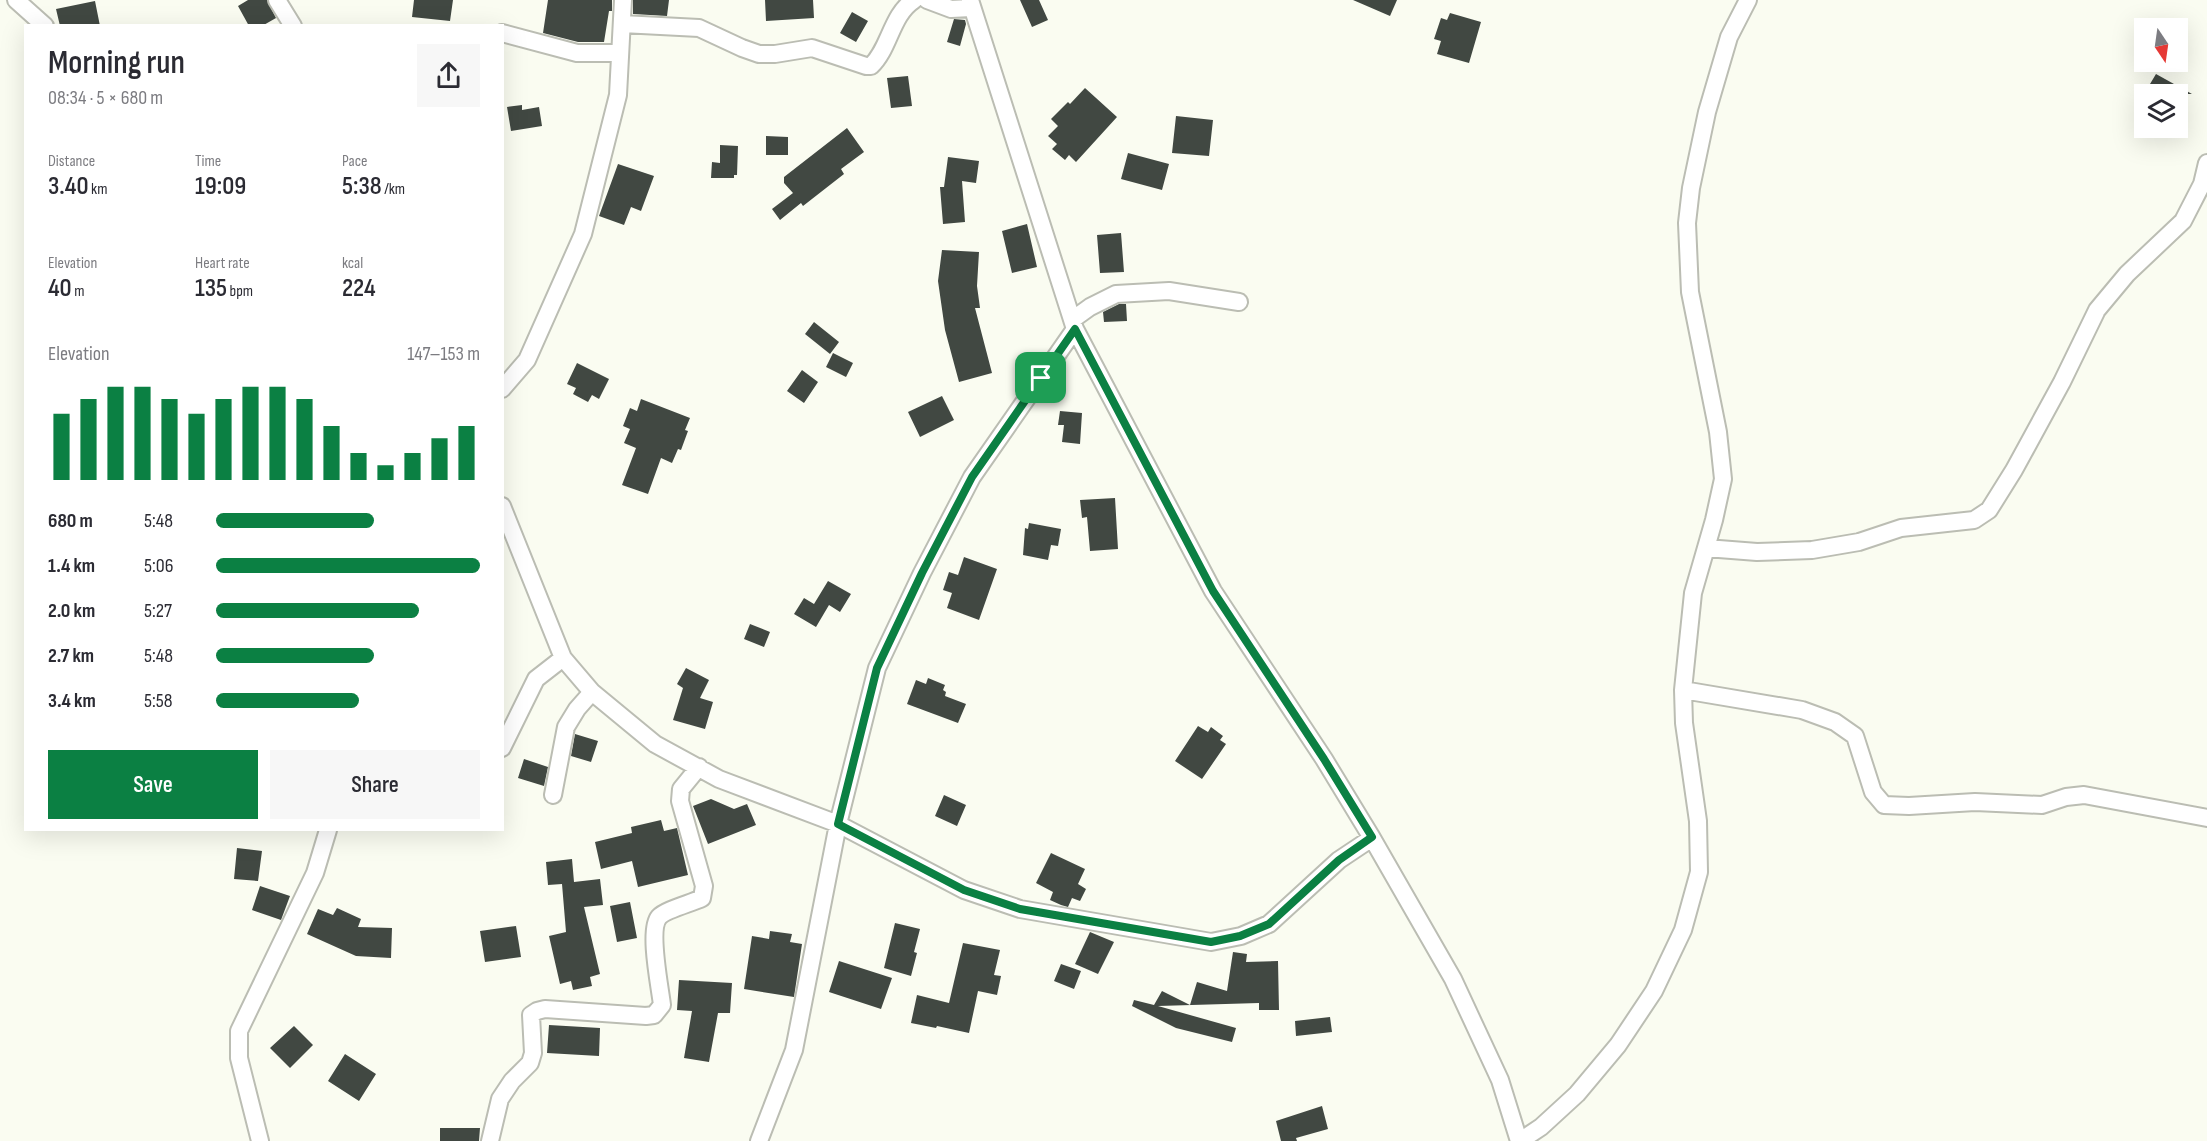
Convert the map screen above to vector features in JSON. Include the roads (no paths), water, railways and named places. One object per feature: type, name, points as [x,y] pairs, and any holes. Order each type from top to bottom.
[{"type":"street","points":[[16,0],[43,24]]},
{"type":"street","points":[[276,0],[292,24]]},
{"type":"street","points":[[504,387],[527,360],[583,234],[618,95],[623,0]]},
{"type":"street","points":[[622,24],[699,28],[759,54],[812,48],[866,66],[874,63],[907,4],[914,0]]},
{"type":"street","points":[[927,0],[951,9],[971,4],[1074,324],[1213,591],[1318,750],[1372,837],[1453,979],[1500,1080],[1520,1141],[1542,1127],[1577,1094],[1618,1044],[1654,991],[1683,930],[1699,872],[1698,821],[1684,723],[1683,690],[1693,593],[1723,479],[1718,432],[1690,292],[1687,223],[1691,188],[1707,112],[1729,37],[1748,0]]},
{"type":"street","points":[[504,34],[577,53],[620,53]]},
{"type":"street","points":[[1706,548],[1757,552],[1812,550],[1859,542],[1901,528],[1974,520],[1989,510],[2057,392],[2097,310],[2127,274],[2183,221],[2202,184],[2207,163]]},
{"type":"street","points":[[759,1141],[794,1050],[838,824],[877,668],[972,477],[1074,324],[1090,307],[1116,294],[1169,291],[1239,302]]},
{"type":"street","points":[[504,511],[563,658],[591,692],[655,744],[719,778],[838,824],[964,890],[1020,909],[1211,942],[1240,936],[1269,924],[1339,860],[1372,837]]},
{"type":"street","points":[[504,744],[536,679],[563,658]]},
{"type":"street","points":[[1683,690],[1802,710],[1835,722],[1855,736],[1873,792],[1884,805],[1909,806],[1975,802],[2042,805],[2066,797],[2084,795],[2207,818]]},
{"type":"street","points":[[554,795],[566,727],[591,692]]},
{"type":"street","points":[[490,1141],[500,1099],[512,1081],[530,1063],[533,1053],[531,1015],[545,1009],[646,1016],[654,1015],[662,1005],[655,938],[656,924],[660,916],[702,898],[704,886],[680,801],[681,789],[699,767]]},
{"type":"street","points":[[260,1141],[238,1058],[238,1031],[315,873],[328,831]]}]
